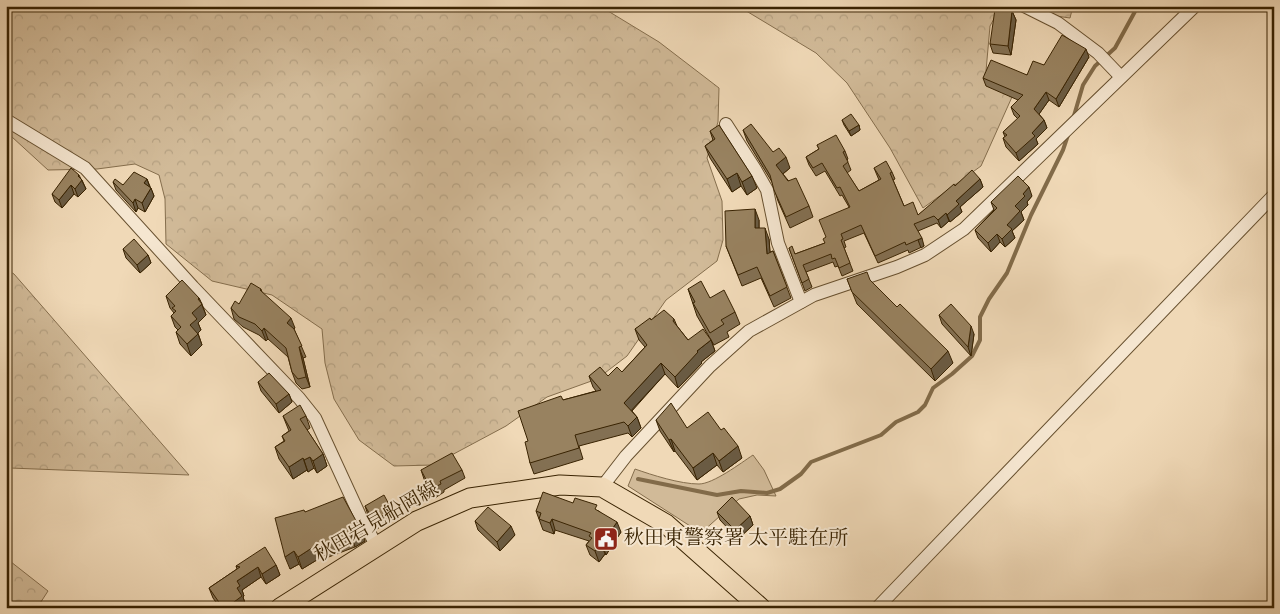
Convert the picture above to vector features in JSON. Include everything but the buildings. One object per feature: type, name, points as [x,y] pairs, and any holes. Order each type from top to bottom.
[{"type":"main road","name":"秋田岩見船岡線","points":[[280,608],[378,548],[417,521],[470,498],[560,485],[602,487],[666,524],[761,608]]},
{"type":"street","points":[[1024,6],[1058,23],[1098,53],[1121,77]]},
{"type":"street","points":[[602,487],[626,456],[710,366],[749,331],[814,295],[897,267],[925,255],[964,229],[1195,6]]},
{"type":"street","points":[[6,120],[85,168],[193,287],[299,398],[315,418],[361,518],[378,548]]},
{"type":"street","points":[[726,124],[755,168],[766,190],[778,243],[801,302]]},
{"type":"street","points":[[877,608],[1274,195]]},
{"type":"green space","points":[[6,6],[604,6],[608,11],[659,42],[719,88],[718,122],[707,158],[722,201],[723,240],[717,261],[666,300],[627,356],[597,379],[547,397],[506,426],[433,465],[394,466],[359,440],[334,399],[325,363],[322,329],[272,295],[212,281],[166,244],[165,199],[159,175],[135,164],[97,169],[48,170],[12,137],[6,134]]},
{"type":"green space","points":[[738,6],[1073,6],[1070,18],[1000,8],[990,26],[986,71],[1012,97],[981,166],[923,208],[890,148],[847,83],[816,53]]},
{"type":"green space","points":[[6,269],[14,274],[189,475],[10,468],[6,470]]},
{"type":"green space","points":[[753,455],[764,470],[776,496],[757,495],[739,499],[701,533],[628,486],[635,469],[675,481],[691,484],[705,483],[712,481]]},
{"type":"green space","points":[[6,558],[48,591],[37,608],[6,608]]},
{"type":"waterway","points":[[1073,119],[1083,85],[1095,66],[1115,48],[1138,6]]},
{"type":"waterway","points":[[638,479],[717,495],[741,491],[767,493],[780,489],[801,474],[811,462],[881,435],[896,422],[918,412],[925,405],[933,388],[972,356],[980,340],[980,317],[989,299],[1007,273],[1068,135]]},
{"type":"place","name":"秋田東警察署 太平駐在所","points":[[606,539]]}]
